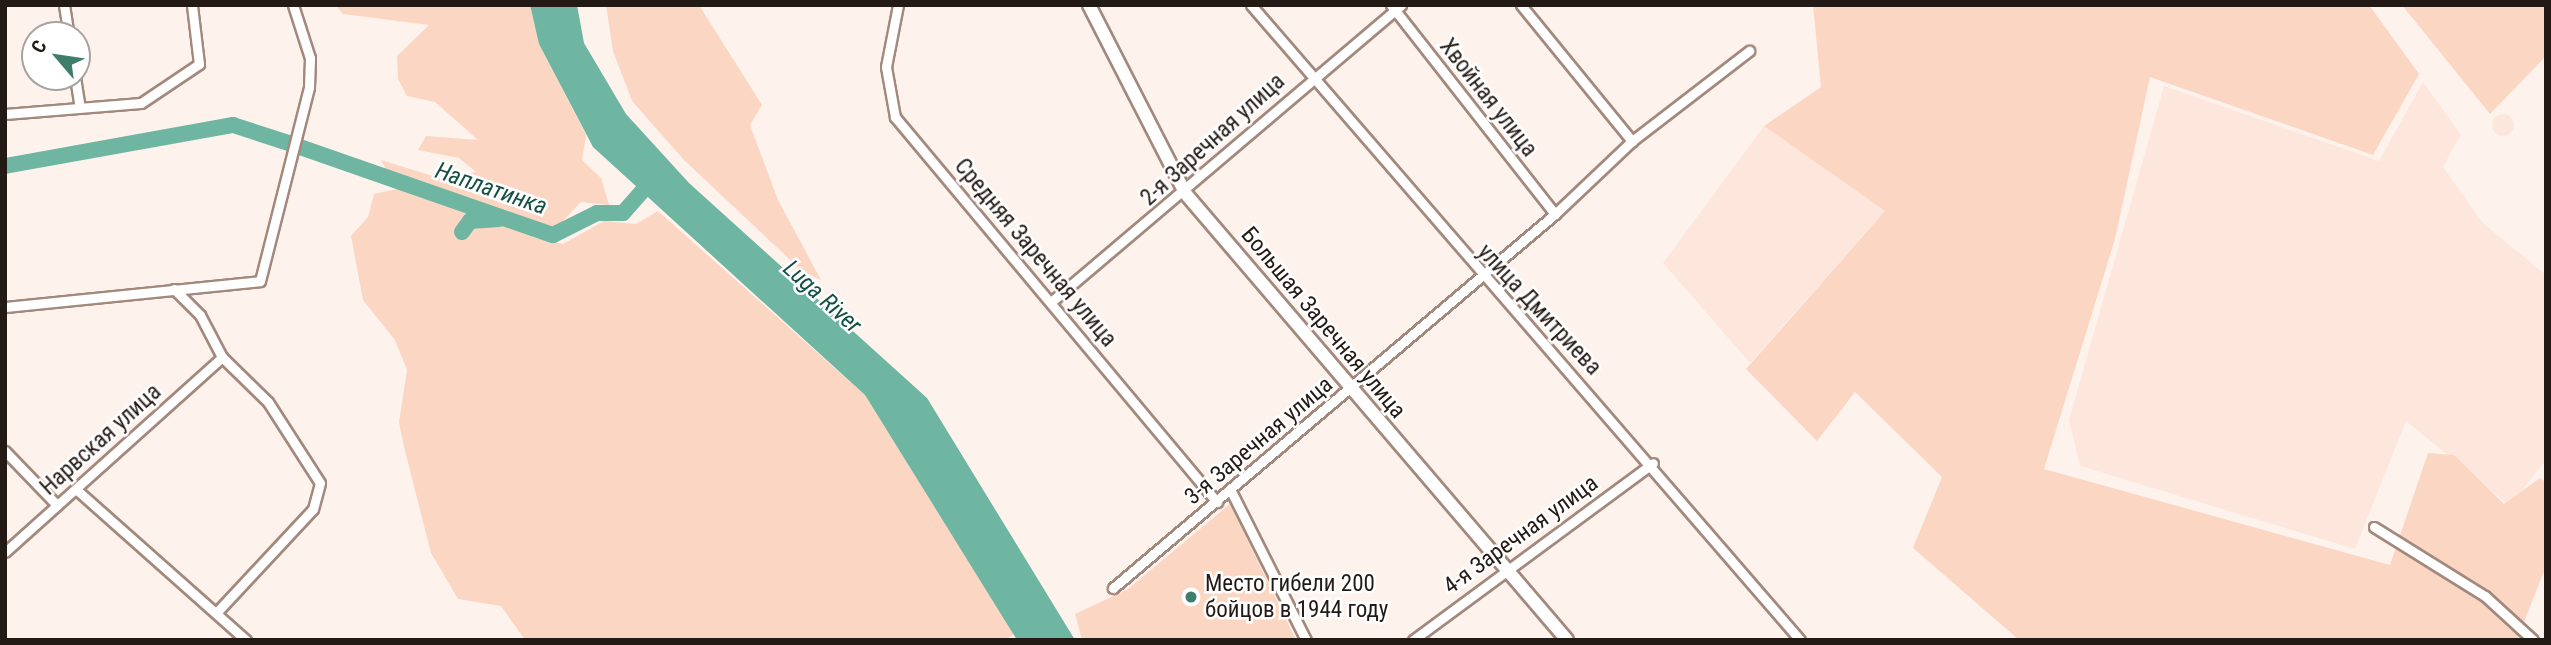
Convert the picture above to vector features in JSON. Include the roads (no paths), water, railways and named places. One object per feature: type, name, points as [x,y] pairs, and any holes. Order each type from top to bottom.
[{"type":"street","points":[[5,114],[141,103],[199,64],[192,5]]},
{"type":"street","points":[[5,307],[260,281],[303,116],[310,58],[293,5]]},
{"type":"street","name":"Средняя Заречная улица","points":[[898,5],[886,68],[895,117],[1217,502]]},
{"type":"street","name":"Большая Заречная улица","points":[[1089,5],[1185,193],[1567,640]]},
{"type":"street","name":"улица Дмитриева","points":[[1251,5],[1479,276],[1653,463],[1800,640]]},
{"type":"street","points":[[1521,5],[1632,141]]},
{"type":"street","name":"2-я Заречная улица","points":[[1051,302],[1185,193],[1313,77],[1396,7]]},
{"type":"street","name":"Хвойная улица","points":[[1396,7],[1555,214]]},
{"type":"street","name":"3-я Заречная улица","points":[[1113,588],[1231,491],[1479,276],[1555,214],[1632,141],[1749,51]]},
{"type":"street","points":[[77,91],[80,108]]},
{"type":"street","points":[[174,289],[200,315],[222,357],[268,402],[320,484],[313,509],[218,611]]},
{"type":"street","name":"Нарвская улица","points":[[5,552],[57,505],[78,491],[222,357]]},
{"type":"street","points":[[5,452],[57,505]]},
{"type":"street","name":"4-я Заречная улица","points":[[1413,640],[1506,568],[1653,463]]},
{"type":"street","points":[[78,491],[218,611],[246,640]]},
{"type":"street","points":[[1231,491],[1306,640]]},
{"type":"street","points":[[2374,527],[2485,596],[2533,640]]},
{"type":"waterway","name":"Наплатинка","points":[[5,166],[233,125],[292,144]]},
{"type":"waterway","name":"Наплатинка","points":[[297,146],[553,235],[597,213],[623,213],[654,178]]},
{"type":"waterway","points":[[462,232],[470,221],[499,219]]},
{"type":"place","name":"Место гибели 200 бойцов в 1944 году","points":[[1191,597]]},
{"type":"water label","name":"Luga River","points":[[822,297]]}]
